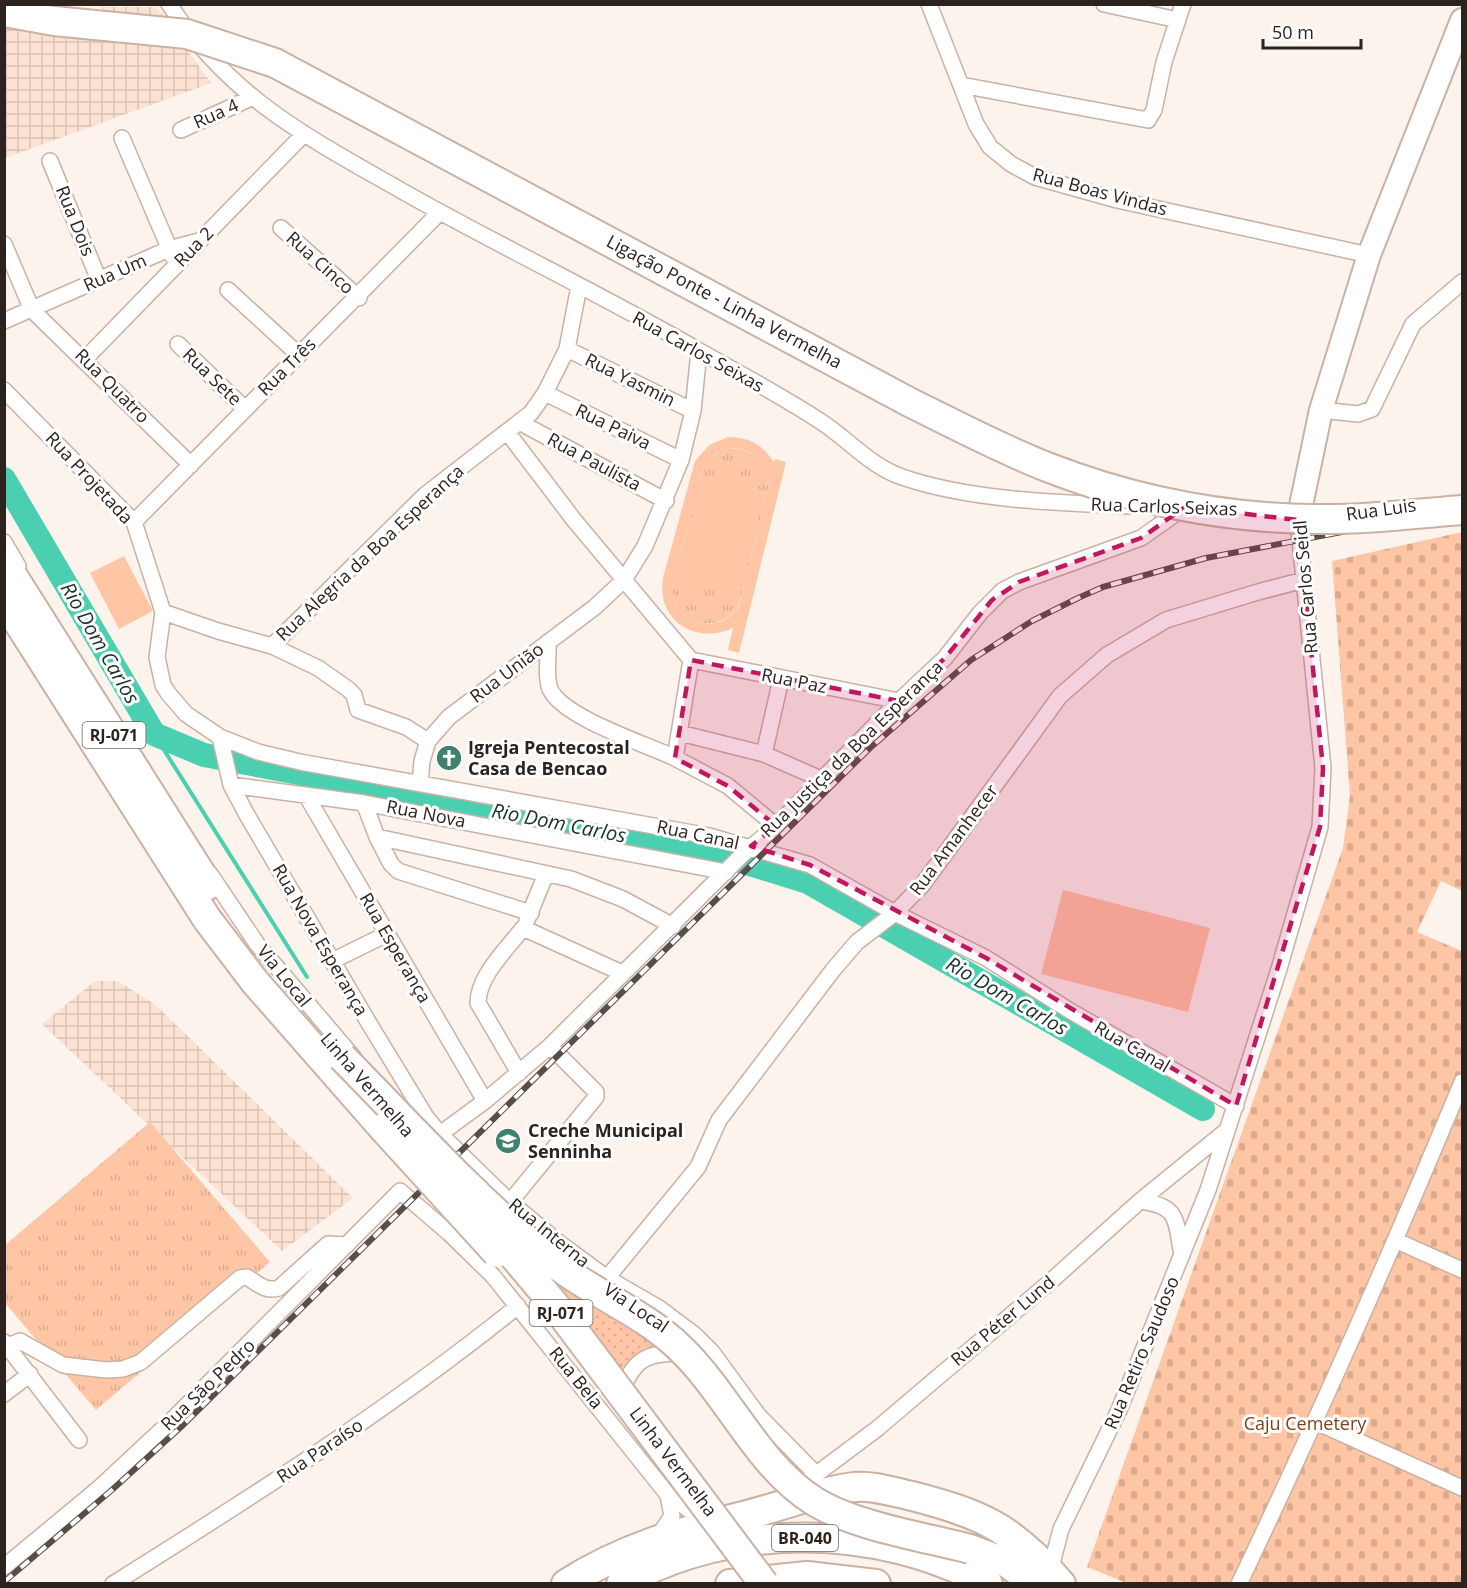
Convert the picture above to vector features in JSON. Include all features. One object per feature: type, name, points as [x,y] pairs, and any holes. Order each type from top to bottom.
[{"type":"highway","name":"Ligação Ponte - Linha Vermelha","points":[[4,12],[54,21],[187,34],[275,63],[911,403],[1018,455],[1085,480],[1172,504],[1261,516],[1352,519],[1462,510]]},
{"type":"highway","name":"Linha Vermelha","points":[[4,562],[223,908],[342,1057],[547,1295],[764,1584]]},
{"type":"highway","name":"Linha Vermelha","points":[[4,600],[214,928],[255,982],[332,1072],[510,1267],[750,1584]]},
{"type":"highway","points":[[342,1057],[514,1229],[551,1261],[661,1331],[680,1347],[712,1384],[782,1475],[803,1493],[824,1507],[851,1518],[970,1549],[1049,1579]]},
{"type":"highway","points":[[566,1584],[611,1558],[655,1541],[855,1487],[885,1490],[943,1504],[984,1519],[1017,1539],[1049,1579]]},
{"type":"highway","name":"BR-040","points":[[624,1582],[680,1557],[709,1549],[743,1542],[804,1538],[860,1542],[914,1553],[988,1584]]},
{"type":"highway","name":"BR-040","points":[[730,1584],[807,1576],[876,1584]]},
{"type":"street","name":"Rua Carlos Seixas","points":[[169,4],[212,60],[251,98],[303,135],[440,212],[699,351],[821,422],[883,469],[903,477],[967,493],[1061,502],[1226,508],[1298,520]]},
{"type":"street","name":"Rua Boas Vindas","points":[[928,4],[976,124],[990,147],[1035,177],[1117,200],[1369,255]]},
{"type":"street","points":[[1104,4],[1178,20]]},
{"type":"street","points":[[961,85],[1146,121],[1150,119],[1154,110],[1164,62],[1183,4]]},
{"type":"street","name":"Rua Carlos Seidl","points":[[1226,1131],[1236,1106],[1320,827],[1323,768],[1298,520],[1321,410],[1369,255],[1462,20]]},
{"type":"street","name":"Rua 4","points":[[181,130],[251,98]]},
{"type":"street","name":"Rua 2","points":[[85,359],[303,135]]},
{"type":"street","points":[[122,138],[177,265]]},
{"type":"street","name":"Rua Dois","points":[[50,161],[99,280]]},
{"type":"street","name":"Rua Três","points":[[134,522],[299,355],[359,298],[440,212]]},
{"type":"street","name":"Rua Cinco","points":[[281,228],[359,298]]},
{"type":"street","name":"Rua Um","points":[[4,321],[169,249],[199,241]]},
{"type":"street","points":[[4,244],[33,310]]},
{"type":"street","points":[[1321,410],[1358,414],[1372,409],[1413,324],[1462,282]]},
{"type":"street","name":"Rua Alegria da Boa Esperança","points":[[272,645],[425,495],[471,458],[521,423],[545,393],[567,349],[579,286]]},
{"type":"street","points":[[228,290],[299,355]]},
{"type":"street","name":"Rua Quatro","points":[[33,310],[190,465]]},
{"type":"street","name":"Rua Sete","points":[[178,344],[245,409]]},
{"type":"street","name":"Rua Yasmin","points":[[567,349],[693,411]]},
{"type":"street","name":"Rua União","points":[[420,784],[422,762],[428,741],[449,717],[595,607],[624,580],[645,546],[666,501],[681,460],[693,411],[699,351]]},
{"type":"street","name":"Rua Projetada","points":[[4,390],[134,522],[162,612]]},
{"type":"street","name":"Rua Paiva","points":[[545,393],[681,460]]},
{"type":"street","name":"Rua Paulista","points":[[521,423],[666,501]]},
{"type":"street","points":[[508,433],[624,580],[691,660],[675,758]]},
{"type":"street","name":"Rua Luis","points":[[1298,520],[1404,507],[1462,497]]},
{"type":"street","name":"Rua Justiça da Boa Esperança","points":[[440,1134],[485,1101],[550,1046],[738,859],[776,826],[898,701],[945,658],[980,613],[1002,591],[1019,582],[1141,538],[1185,507]]},
{"type":"street","name":"Via Local","points":[[4,543],[212,878],[257,944],[321,1022],[500,1207],[556,1256],[666,1326],[695,1353],[731,1395],[788,1470],[811,1478]]},
{"type":"street","name":"Rua Amanhecer","points":[[607,1278],[698,1167],[720,1120],[850,948],[891,916],[923,884],[1060,696],[1107,655],[1166,621],[1214,604],[1304,580]]},
{"type":"street","points":[[162,612],[235,636],[272,645],[318,668],[348,689],[354,695],[358,710],[406,727],[428,741]]},
{"type":"street","name":"Rua Canal","points":[[162,612],[157,657],[162,685],[186,714],[221,742],[300,762],[420,784],[738,859],[810,865],[891,916],[986,958],[1072,1012],[1236,1106]]},
{"type":"street","points":[[548,642],[548,680],[556,698],[586,718],[613,732],[675,758],[728,786],[776,826]]},
{"type":"street","name":"Rua Paz","points":[[691,660],[898,701]]},
{"type":"street","points":[[764,754],[781,679]]},
{"type":"street","points":[[680,733],[764,754],[822,780]]},
{"type":"street","name":"Rua Nova Esperança","points":[[221,742],[230,779],[394,1066],[440,1134]]},
{"type":"street","name":"Rua Nova","points":[[230,779],[306,795],[738,859]]},
{"type":"street","name":"Rua Esperança","points":[[306,795],[485,1101]]},
{"type":"street","points":[[364,803],[377,837],[391,864],[398,871],[531,913]]},
{"type":"street","points":[[377,837],[419,843],[571,879],[597,888],[673,926]]},
{"type":"street","points":[[519,1073],[478,1003],[479,988],[523,928],[546,874]]},
{"type":"street","points":[[523,928],[622,973]]},
{"type":"street","points":[[334,960],[387,934]]},
{"type":"street","points":[[510,1202],[596,1097],[596,1092],[550,1046]]},
{"type":"street","points":[[1239,1584],[1316,1422],[1397,1241],[1462,1082]]},
{"type":"street","name":"Rua Péter Lund","points":[[776,1508],[811,1478],[878,1428],[1051,1281],[1140,1200],[1226,1131]]},
{"type":"street","name":"Rua Retiro Saudoso","points":[[1049,1579],[1061,1529],[1119,1410],[1208,1190],[1226,1131]]},
{"type":"street","name":"Rua Interna","points":[[440,1134],[510,1202],[558,1242],[607,1278],[659,1308],[695,1335],[712,1352],[758,1415],[811,1478]]},
{"type":"street","name":"Rua São Pedro","points":[[4,1567],[98,1490],[170,1422],[400,1191]]},
{"type":"street","name":"Rua Bela","points":[[400,1191],[449,1233],[518,1306],[669,1495],[692,1512],[724,1521]]},
{"type":"street","points":[[1140,1200],[1163,1204],[1169,1209],[1175,1222],[1182,1255]]},
{"type":"street","points":[[1397,1241],[1462,1270]]},
{"type":"street","points":[[79,1440],[6,1344],[20,1341],[63,1365],[123,1369],[141,1362],[240,1278],[247,1277],[266,1290],[273,1290],[279,1288],[328,1244],[347,1245]]},
{"type":"street","name":"Rua Paraíso","points":[[113,1584],[300,1466],[462,1351],[518,1306]]},
{"type":"street","points":[[610,1420],[629,1374],[642,1359],[660,1352],[705,1355],[712,1352]]},
{"type":"street","points":[[4,1394],[30,1374]]},
{"type":"street","points":[[1316,1422],[1462,1488]]},
{"type":"street","points":[[655,1541],[672,1516],[669,1495]]},
{"type":"highlighted area","points":[[1185,507],[1298,520],[1323,768],[1320,827],[1236,1106],[986,958],[810,865],[751,846],[776,826],[728,786],[675,758],[691,660],[899,701],[945,658],[992,600],[1019,582],[1141,538]]},
{"type":"shaded area","points":[[102,7],[157,7],[211,83],[5,158],[5,25],[102,16]]},
{"type":"shaded area","points":[[95,981],[118,981],[157,1006],[353,1198],[282,1251],[42,1024]]},
{"type":"green space","points":[[728,437],[749,440],[766,451],[774,463],[775,459],[786,462],[739,653],[728,650],[733,628],[705,633],[682,626],[672,617],[662,593],[663,578],[695,461],[709,445]],"holes":[[[732,448],[740,449],[758,458],[766,470],[769,484],[739,606],[730,616],[719,622],[708,624],[696,622],[686,617],[678,608],[673,583],[703,466],[715,454]]]},
{"type":"green space","points":[[726,449],[742,450],[756,457],[765,468],[769,484],[739,605],[719,622],[708,624],[686,617],[678,608],[673,583],[703,466],[711,457]]},
{"type":"green space","points":[[702,475],[765,491],[739,595],[676,579]]},
{"type":"green space","name":"Caju Cemetery","points":[[1462,532],[1462,891],[1441,881],[1417,932],[1462,951],[1462,1583],[1129,1584],[1087,1567],[1343,848],[1350,795],[1332,561]]},
{"type":"green space","points":[[124,556],[153,611],[119,629],[90,573]]},
{"type":"green space","points":[[1063,890],[1210,928],[1188,1012],[1041,974]]},
{"type":"green space","points":[[150,1122],[270,1262],[96,1410],[5,1303],[4,1246]]},
{"type":"green space","points":[[561,1280],[659,1342],[616,1372],[551,1284]]},
{"type":"waterway","name":"Rio Dom Carlos","points":[[4,479],[154,734],[204,755],[705,850],[808,882],[1203,1109]]},
{"type":"waterway","points":[[154,734],[307,977]]},
{"type":"railway","points":[[4,1582],[113,1489],[182,1426],[870,748],[971,660],[1032,621],[1103,587],[1206,558],[1462,509]]},
{"type":"place","name":"Igreja Pentecostal Casa de Bencao","points":[[449,758]]},
{"type":"place","name":"Creche Municipal Senninha","points":[[508,1141]]}]
